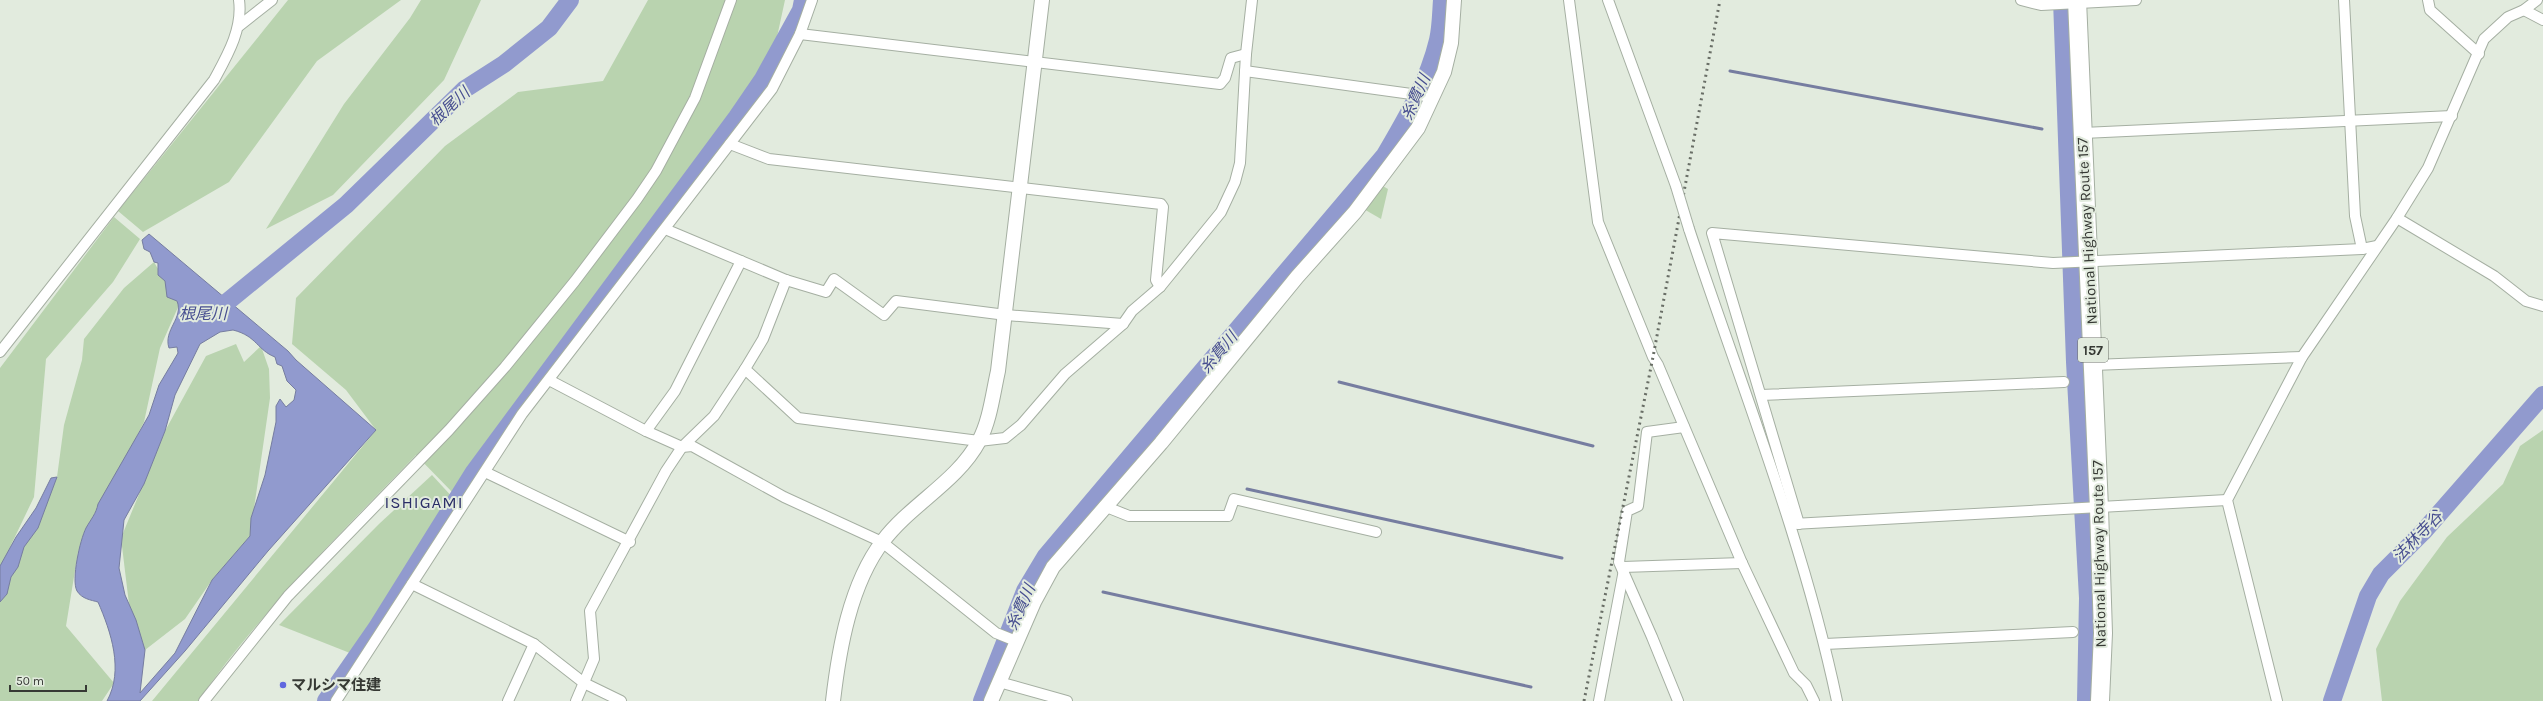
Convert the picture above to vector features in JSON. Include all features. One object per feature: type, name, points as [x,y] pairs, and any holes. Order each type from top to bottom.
[{"type":"highway","name":"National Highway Route 157","points":[[2074,2],[2083,133],[2099,508],[2102,633],[2100,701]]},
{"type":"street","points":[[0,352],[214,80],[226,59],[239,26],[241,14],[239,0]]},
{"type":"street","points":[[239,26],[272,0]]},
{"type":"street","points":[[204,701],[288,596],[444,435],[505,367],[637,199],[656,171],[695,98],[731,0]]},
{"type":"street","points":[[339,700],[522,414],[772,89],[800,34],[812,0]]},
{"type":"street","points":[[833,701],[839,654],[848,619],[861,582],[882,542],[902,520],[948,479],[968,458],[979,441],[998,371],[1006,315],[1042,0]]},
{"type":"street","points":[[745,369],[798,418],[979,441],[1005,438],[1021,425],[1065,374],[1123,324],[1132,311],[1160,287],[1214,221],[1235,182],[1240,163],[1246,54],[1252,0]]},
{"type":"street","points":[[991,701],[1014,640],[1053,567],[1104,506],[1161,442],[1297,277],[1355,212],[1418,128],[1429,96],[1444,72],[1451,43],[1454,0]]},
{"type":"street","points":[[1569,0],[1598,222],[1624,290],[1742,562],[1794,673],[1808,688],[1814,701]]},
{"type":"street","points":[[1608,0],[1676,186],[1689,229],[1795,524]]},
{"type":"street","points":[[2021,0],[2049,4],[2136,0]]},
{"type":"street","points":[[2344,0],[2355,216],[2362,249]]},
{"type":"street","points":[[2428,0],[2430,10],[2479,54]]},
{"type":"street","points":[[2277,701],[2227,500],[2302,357],[2397,218],[2428,168],[2479,54],[2484,39],[2508,17],[2524,10],[2537,0]]},
{"type":"street","points":[[2524,10],[2543,20]]},
{"type":"street","points":[[800,34],[1220,84],[1225,78],[1231,58],[1246,54]]},
{"type":"street","points":[[1245,71],[1429,96]]},
{"type":"street","points":[[2083,133],[2452,116]]},
{"type":"street","points":[[730,144],[769,159],[1161,204],[1163,207],[1156,280],[1160,287]]},
{"type":"street","points":[[2397,218],[2494,276],[2526,301],[2543,306]]},
{"type":"street","points":[[665,229],[786,280],[826,292],[834,279],[884,315],[896,301],[1006,315],[1123,324]]},
{"type":"street","points":[[1837,701],[1825,644],[1761,395],[1712,232],[2053,263],[2089,263],[2362,249],[2377,246]]},
{"type":"street","points":[[646,431],[675,391],[740,261]]},
{"type":"street","points":[[576,701],[594,659],[590,611],[630,542],[666,471],[682,447],[714,416],[763,339],[786,280]]},
{"type":"street","points":[[2093,365],[2302,357]]},
{"type":"street","points":[[549,380],[646,431],[682,447],[692,446],[784,498],[882,542],[1000,634],[1014,640]]},
{"type":"street","points":[[1761,395],[2064,382]]},
{"type":"street","points":[[1678,701],[1624,568],[1619,562],[1627,510],[1638,506],[1647,432],[1684,426]]},
{"type":"street","points":[[485,472],[630,542]]},
{"type":"street","points":[[1104,506],[1129,516],[1228,516],[1234,499],[1376,532]]},
{"type":"street","points":[[1795,524],[2227,500]]},
{"type":"street","points":[[1624,568],[1742,562]]},
{"type":"street","points":[[1599,701],[1624,568]]},
{"type":"street","points":[[412,584],[534,644],[584,683],[621,701]]},
{"type":"street","points":[[1825,644],[2073,632]]},
{"type":"street","points":[[508,701],[534,644]]},
{"type":"street","points":[[999,682],[1068,701]]},
{"type":"green space","points":[[288,0],[401,0],[317,61],[229,182],[143,232],[118,211]]},
{"type":"green space","points":[[421,0],[481,0],[444,80],[333,195],[266,229],[344,104],[410,18]]},
{"type":"green space","points":[[648,0],[785,0],[772,60],[657,223],[552,357],[453,493],[416,455],[330,544],[275,604],[222,668],[198,701],[152,701],[376,430],[346,390],[292,344],[296,298],[445,146],[518,92],[603,81]]},
{"type":"green space","points":[[1381,185],[1388,189],[1381,219],[1362,208]]},
{"type":"green space","points":[[114,217],[140,239],[113,282],[46,359],[34,497],[0,568],[0,368]]},
{"type":"green space","points":[[154,262],[179,305],[160,348],[144,422],[78,552],[66,626],[114,683],[102,701],[0,701],[0,591],[57,477],[64,425],[82,360],[84,339],[124,288]]},
{"type":"green space","points":[[236,344],[244,362],[261,346],[269,369],[270,398],[250,536],[212,580],[185,619],[145,650],[129,604],[121,538],[165,431],[206,356]]},
{"type":"green space","points":[[2543,430],[2543,701],[2382,701],[2376,649],[2400,601],[2447,537],[2503,484],[2520,446]]},
{"type":"green space","points":[[432,475],[455,500],[355,655],[279,625],[379,524]]},
{"type":"water","points":[[149,234],[288,351],[296,360],[376,430],[268,551],[185,651],[140,701],[107,701],[115,677],[114,651],[98,602],[90,600],[79,594],[75,586],[79,550],[86,528],[95,514],[98,504],[149,415],[159,385],[178,353],[177,347],[169,348],[168,342],[169,335],[178,313],[177,301],[167,297],[165,281],[158,275],[158,263],[154,262],[150,252],[144,249],[142,240]],"holes":[[[233,330],[252,339],[264,351],[275,357],[277,364],[282,366],[287,381],[296,390],[294,400],[286,407],[280,399],[276,406],[276,422],[265,475],[251,518],[250,536],[212,580],[175,653],[140,693],[145,650],[136,620],[125,595],[119,568],[124,520],[144,484],[165,431],[175,395],[200,344],[220,332]]]},
{"type":"water","points":[[57,477],[38,528],[24,547],[18,567],[11,577],[7,594],[0,602],[0,566],[16,537],[36,508],[51,478]]},
{"type":"waterway","name":"根尾川","points":[[210,316],[346,205],[465,89],[504,64],[549,28],[570,0]]},
{"type":"waterway","points":[[326,701],[376,629],[474,472],[737,117],[763,79],[801,10],[803,0]]},
{"type":"waterway","name":"糸貫川","points":[[982,701],[1025,591],[1046,556],[1385,155],[1408,114],[1434,56],[1439,35],[1442,0]]},
{"type":"waterway","points":[[2062,0],[2075,362],[2088,598],[2086,701]]},
{"type":"waterway","points":[[1730,71],[2042,129]]},
{"type":"waterway","points":[[1339,382],[1593,446]]},
{"type":"waterway","name":"法林寺谷","points":[[2332,701],[2368,596],[2381,574],[2423,532],[2543,395]]},
{"type":"waterway","points":[[1247,489],[1562,558]]},
{"type":"waterway","points":[[1103,592],[1531,687]]},
{"type":"railway","points":[[1584,701],[1653,357],[1720,0]]},
{"type":"place","name":"マルシマ住建","points":[[283,685]]},
{"type":"district","name":"ISHIGAMI","points":[[424,502]]}]
